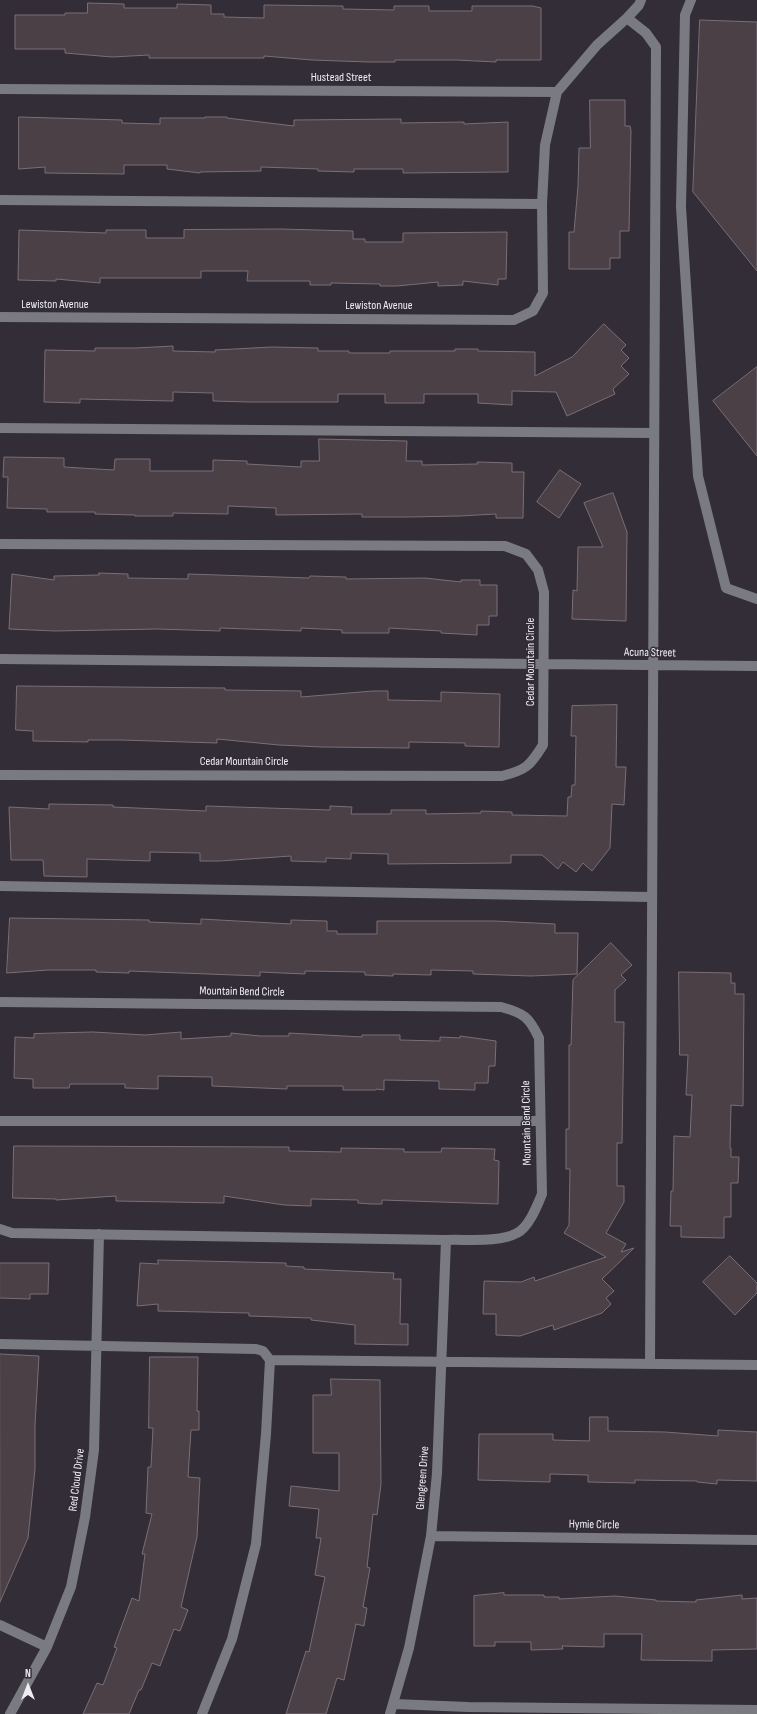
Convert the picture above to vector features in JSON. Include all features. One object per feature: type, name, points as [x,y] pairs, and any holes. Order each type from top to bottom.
[{"type":"street","points":[[557,92],[597,44],[627,18],[639,5],[641,0]]},
{"type":"street","points":[[690,0],[685,15],[681,207],[698,476],[726,588],[757,599]]},
{"type":"street","points":[[627,18],[646,33],[656,46],[650,1364]]},
{"type":"street","name":"Hustead Street","points":[[0,89],[557,92]]},
{"type":"street","name":"Lewiston Avenue","points":[[0,317],[514,320],[533,311],[543,293],[542,204],[545,145],[557,92]]},
{"type":"street","points":[[0,200],[542,204]]},
{"type":"street","points":[[0,428],[654,433]]},
{"type":"street","name":"Cedar Mountain Circle","points":[[0,544],[505,546],[526,554],[538,570],[544,592],[543,745],[532,762],[518,772],[502,776],[0,774]]},
{"type":"street","name":"Acuna Street","points":[[0,659],[757,666]]},
{"type":"street","points":[[0,886],[651,897]]},
{"type":"street","name":"Mountain Bend Circle","points":[[0,1002],[501,1007],[519,1012],[532,1025],[539,1038],[542,1194],[534,1214],[518,1233],[499,1239],[446,1240],[12,1233],[0,1229]]},
{"type":"street","points":[[0,1121],[540,1121]]},
{"type":"street","name":"Red Cloud Drive","points":[[10,1714],[47,1647],[71,1587],[85,1517],[94,1450],[99,1234]]},
{"type":"street","name":"Glengreen Drive","points":[[390,1714],[409,1648],[431,1536],[437,1472],[446,1240]]},
{"type":"street","points":[[0,1344],[256,1349],[263,1351],[270,1360],[266,1434],[256,1544],[232,1639],[202,1714]]},
{"type":"street","points":[[270,1360],[757,1365]]},
{"type":"street","name":"Hymie Circle","points":[[431,1536],[757,1540]]},
{"type":"street","points":[[0,1625],[47,1647]]},
{"type":"street","points":[[394,1704],[468,1707],[757,1710]]},
{"type":"building","points":[[88,3],[124,4],[124,8],[177,8],[177,4],[211,5],[211,14],[224,14],[224,17],[264,18],[264,5],[343,6],[343,9],[394,10],[394,6],[429,6],[429,11],[472,11],[472,6],[533,6],[541,8],[541,60],[496,60],[496,62],[456,60],[395,60],[395,62],[368,62],[312,60],[264,56],[264,58],[149,58],[149,55],[112,57],[65,53],[65,49],[15,49],[15,15],[65,15],[65,13],[87,13]]},
{"type":"building","points":[[700,20],[757,22],[757,271],[693,192]]},
{"type":"building","points":[[590,100],[625,100],[625,126],[630,126],[631,131],[629,231],[620,231],[620,258],[610,258],[610,269],[569,269],[569,232],[574,232],[578,186],[579,148],[590,148]]},
{"type":"building","points":[[19,117],[122,120],[122,123],[160,124],[160,118],[227,117],[294,126],[294,120],[401,119],[401,123],[464,122],[464,124],[508,122],[508,172],[403,173],[403,169],[354,169],[354,172],[261,167],[261,171],[200,173],[167,169],[167,165],[124,165],[124,174],[45,173],[45,167],[19,169]]},
{"type":"building","points":[[280,229],[353,231],[353,239],[365,239],[365,242],[403,242],[403,233],[507,232],[506,279],[498,279],[498,285],[463,281],[463,285],[438,286],[438,282],[397,286],[380,286],[380,284],[331,283],[331,285],[310,285],[310,281],[247,281],[248,271],[201,271],[201,278],[100,278],[100,283],[56,279],[56,281],[18,280],[19,230],[106,233],[106,230],[146,230],[146,238],[184,238],[184,230]]},
{"type":"building","points":[[604,324],[626,345],[621,350],[629,358],[621,366],[629,374],[613,389],[615,394],[567,416],[556,392],[512,391],[512,405],[478,403],[478,394],[424,394],[424,403],[385,403],[385,394],[338,394],[338,402],[249,402],[213,401],[213,393],[173,392],[173,401],[80,399],[80,403],[44,402],[45,350],[95,351],[95,348],[173,346],[173,351],[215,352],[215,350],[272,347],[318,348],[318,351],[349,351],[349,353],[390,353],[390,351],[455,351],[455,349],[535,352],[535,376],[572,357]]},
{"type":"building","points":[[757,367],[757,456],[713,401]]},
{"type":"building","points":[[319,439],[407,441],[406,461],[422,461],[422,465],[478,464],[477,462],[512,463],[512,472],[524,472],[523,518],[496,518],[496,514],[408,517],[362,517],[362,514],[276,515],[276,508],[228,506],[228,514],[173,513],[173,516],[95,514],[95,512],[47,512],[47,509],[7,508],[8,477],[3,477],[4,457],[64,458],[64,467],[114,470],[115,459],[150,459],[150,471],[213,471],[213,460],[247,461],[247,464],[301,467],[301,461],[319,461]]},
{"type":"building","points":[[560,470],[581,484],[559,518],[537,502]]},
{"type":"building","points":[[613,493],[627,532],[626,621],[572,619],[573,590],[577,591],[578,547],[603,547],[584,503]]},
{"type":"building","points":[[99,573],[128,574],[128,578],[188,579],[188,574],[309,578],[310,576],[346,577],[346,579],[425,578],[461,582],[461,580],[480,580],[480,585],[497,585],[497,616],[489,616],[489,625],[477,625],[477,635],[389,628],[389,633],[342,633],[342,630],[301,628],[301,631],[220,628],[220,631],[157,629],[55,631],[9,629],[12,574],[54,580],[54,576],[99,575]]},
{"type":"building","points":[[17,686],[225,688],[225,690],[301,691],[301,697],[388,691],[388,700],[441,701],[441,692],[500,694],[499,747],[465,746],[465,743],[409,742],[409,748],[322,747],[279,745],[217,739],[217,743],[121,740],[88,740],[88,742],[33,741],[33,731],[16,730]]},
{"type":"building","points":[[617,705],[616,767],[626,767],[624,805],[612,804],[610,848],[592,871],[583,863],[576,872],[563,862],[558,869],[542,855],[511,855],[511,863],[388,864],[388,854],[351,853],[351,859],[326,858],[326,862],[291,861],[291,856],[200,861],[200,853],[150,852],[150,861],[87,859],[87,877],[44,876],[43,860],[11,860],[9,807],[49,809],[49,804],[113,805],[113,807],[206,811],[206,806],[330,810],[330,806],[352,807],[351,814],[391,814],[391,810],[426,810],[426,814],[481,813],[481,811],[512,812],[512,815],[567,816],[568,797],[571,797],[572,785],[575,785],[576,736],[571,736],[572,706]]},
{"type":"building","points":[[10,918],[149,920],[149,922],[201,924],[201,919],[291,924],[291,920],[327,921],[327,931],[337,931],[337,934],[377,934],[377,921],[495,921],[555,924],[555,933],[578,933],[577,974],[531,976],[473,974],[473,971],[431,970],[431,975],[393,974],[393,976],[365,975],[365,972],[305,971],[305,974],[260,972],[260,976],[129,971],[129,973],[96,972],[96,970],[48,970],[7,973]]},
{"type":"building","points":[[611,943],[632,965],[621,975],[626,980],[615,990],[615,1022],[624,1022],[622,1143],[617,1143],[617,1186],[624,1186],[624,1202],[606,1233],[626,1244],[621,1252],[634,1248],[602,1279],[614,1291],[606,1298],[611,1304],[602,1313],[554,1330],[553,1325],[520,1336],[496,1335],[496,1314],[483,1314],[484,1281],[521,1282],[534,1277],[535,1281],[606,1257],[564,1233],[569,1225],[570,1169],[566,1169],[566,1129],[569,1129],[569,1045],[571,1045],[573,980]]},
{"type":"building","points":[[679,972],[731,973],[731,983],[735,983],[735,994],[744,994],[743,1106],[731,1105],[730,1148],[731,1157],[739,1157],[738,1183],[731,1183],[731,1217],[724,1217],[724,1238],[681,1237],[681,1226],[670,1226],[671,1191],[673,1191],[674,1136],[690,1137],[692,1095],[686,1095],[688,1055],[680,1055]]},
{"type":"building","points":[[93,1032],[145,1035],[181,1032],[181,1039],[231,1036],[231,1033],[260,1036],[289,1036],[289,1033],[362,1037],[362,1035],[400,1035],[400,1040],[440,1041],[440,1037],[460,1038],[460,1036],[496,1041],[495,1066],[489,1066],[488,1083],[475,1083],[475,1090],[439,1089],[439,1081],[384,1080],[384,1090],[343,1090],[343,1086],[287,1086],[287,1089],[212,1086],[212,1077],[158,1076],[158,1089],[125,1088],[125,1084],[70,1084],[69,1088],[33,1088],[33,1079],[14,1078],[15,1037],[34,1038],[34,1034]]},
{"type":"building","points":[[14,1146],[289,1147],[289,1151],[341,1152],[341,1148],[404,1149],[404,1152],[441,1152],[442,1148],[495,1149],[494,1160],[499,1161],[498,1204],[382,1200],[382,1204],[371,1204],[358,1203],[358,1200],[311,1199],[311,1206],[284,1205],[224,1196],[224,1203],[116,1201],[116,1196],[56,1200],[13,1198]]},
{"type":"building","points":[[730,1256],[757,1283],[757,1293],[735,1315],[703,1282]]},
{"type":"building","points":[[158,1260],[286,1263],[286,1266],[304,1267],[304,1269],[394,1273],[393,1279],[401,1279],[400,1324],[408,1324],[408,1345],[355,1344],[355,1325],[311,1320],[311,1318],[249,1316],[249,1313],[158,1311],[158,1304],[137,1306],[140,1263],[158,1264]]},
{"type":"building","points":[[0,1263],[49,1263],[48,1294],[30,1294],[30,1299],[0,1298]]},
{"type":"building","points":[[0,1354],[39,1356],[35,1425],[35,1469],[28,1538],[0,1602]]},
{"type":"building","points":[[150,1357],[198,1357],[197,1411],[199,1411],[199,1430],[191,1430],[188,1477],[200,1478],[197,1537],[181,1607],[188,1610],[180,1631],[174,1629],[160,1666],[152,1663],[129,1714],[83,1714],[97,1683],[103,1685],[117,1648],[114,1647],[132,1598],[139,1601],[145,1554],[142,1554],[152,1514],[146,1513],[148,1467],[151,1467],[153,1428],[149,1428]]},
{"type":"building","points":[[331,1379],[380,1380],[381,1484],[377,1515],[373,1514],[367,1567],[370,1568],[363,1607],[367,1608],[364,1626],[356,1624],[344,1680],[337,1678],[326,1714],[286,1714],[306,1651],[309,1652],[325,1577],[315,1575],[321,1538],[316,1538],[319,1509],[289,1506],[291,1486],[339,1491],[339,1453],[313,1453],[313,1395],[331,1395]]},
{"type":"building","points":[[590,1417],[608,1417],[608,1431],[665,1432],[718,1436],[718,1430],[757,1432],[757,1481],[717,1480],[717,1484],[697,1481],[635,1480],[635,1483],[588,1482],[588,1475],[550,1474],[550,1482],[478,1480],[479,1434],[553,1434],[553,1440],[589,1441]]},
{"type":"building","points":[[504,1593],[504,1595],[544,1595],[544,1597],[559,1597],[559,1599],[615,1596],[656,1601],[696,1602],[696,1600],[742,1595],[742,1599],[757,1598],[757,1649],[712,1650],[712,1661],[641,1660],[642,1634],[604,1634],[604,1647],[562,1646],[563,1649],[531,1650],[531,1642],[495,1642],[495,1646],[474,1646],[474,1596]]}]
